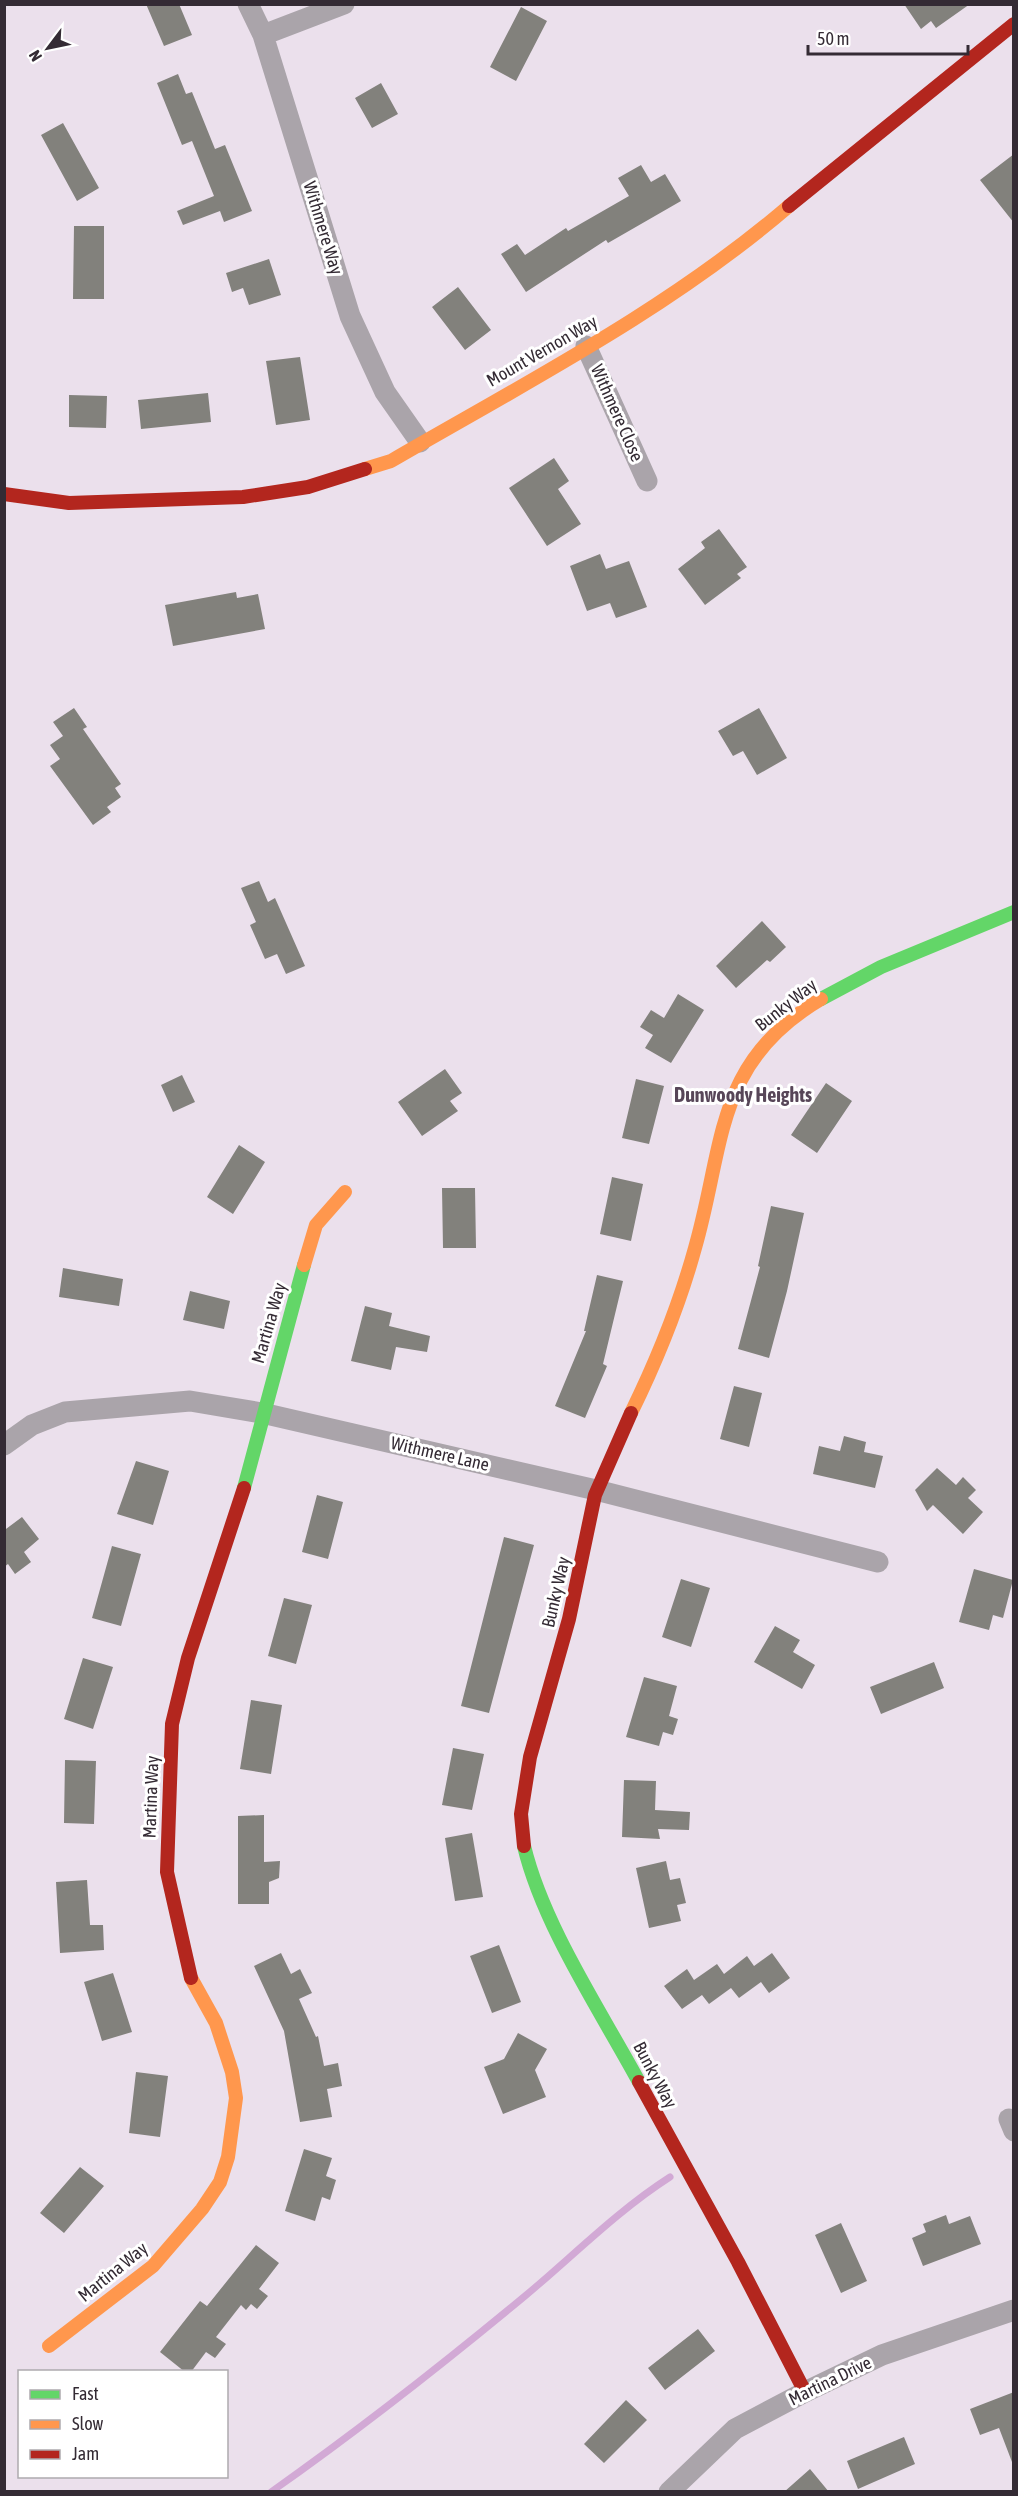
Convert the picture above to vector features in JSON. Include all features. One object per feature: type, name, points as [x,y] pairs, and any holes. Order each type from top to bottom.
[{"type":"street","name":"Withmere Way","points":[[248,4],[263,35],[350,316],[384,392],[420,442]]},
{"type":"street","points":[[263,35],[344,4]]},
{"type":"street","name":"Mount Vernon Way","points":[[4,495],[69,503],[243,497],[308,488],[391,461],[420,442],[661,304],[745,244],[823,177],[1014,24]]},
{"type":"street","name":"Withmere Close","points":[[586,346],[647,481]]},
{"type":"street","name":"Bunky Way","points":[[805,2392],[738,2262],[552,1924],[531,1876],[520,1838],[522,1796],[531,1752],[562,1645],[596,1490],[664,1339],[696,1243],[709,1175],[723,1123],[742,1077],[761,1048],[818,1000],[848,982],[1014,912]]},
{"type":"street","name":"Martina Way","points":[[48,2346],[153,2266],[202,2209],[220,2182],[228,2157],[236,2098],[232,2072],[216,2023],[190,1976],[177,1927],[167,1872],[166,1810],[175,1713],[188,1658],[243,1490],[261,1413],[316,1225],[345,1192]]},
{"type":"street","name":"Withmere Lane","points":[[4,1445],[33,1425],[65,1412],[190,1401],[261,1413],[596,1490],[879,1562]]},
{"type":"street","name":"Martina Drive","points":[[669,2492],[735,2429],[805,2392],[882,2355],[1014,2310]]},
{"type":"building","points":[[146,4],[179,4],[192,35],[164,46]]},
{"type":"building","points":[[904,4],[970,4],[936,28],[931,21],[921,29]]},
{"type":"building","points":[[521,7],[547,21],[516,81],[490,67]]},
{"type":"building","points":[[178,74],[186,94],[192,92],[215,149],[225,145],[252,211],[224,222],[220,211],[183,225],[177,211],[214,196],[192,141],[182,145],[157,83]]},
{"type":"building","points":[[381,83],[398,114],[372,128],[355,98]]},
{"type":"building","points":[[63,123],[99,188],[77,201],[41,135]]},
{"type":"building","points":[[1014,154],[1014,223],[980,180]]},
{"type":"building","points":[[641,165],[651,182],[665,174],[681,201],[608,243],[606,240],[526,292],[501,254],[517,244],[525,255],[566,228],[568,231],[629,196],[618,178]]},
{"type":"building","points":[[74,226],[104,226],[104,299],[73,299]]},
{"type":"building","points":[[269,259],[281,295],[249,305],[243,288],[232,292],[226,273]]},
{"type":"building","points":[[458,287],[491,330],[465,350],[432,307]]},
{"type":"building","points":[[300,357],[310,420],[276,425],[266,361]]},
{"type":"building","points":[[208,393],[211,422],[141,429],[138,400]]},
{"type":"building","points":[[69,395],[107,396],[106,428],[69,427]]},
{"type":"building","points":[[554,458],[569,481],[558,489],[581,524],[547,546],[509,488]]},
{"type":"building","points":[[719,529],[747,567],[737,574],[741,578],[705,605],[678,569],[705,548],[701,542]]},
{"type":"building","points":[[600,554],[606,569],[629,561],[647,607],[616,618],[610,603],[587,611],[570,566]]},
{"type":"building","points":[[236,592],[237,598],[258,594],[265,629],[173,646],[165,605]]},
{"type":"building","points":[[74,708],[87,727],[83,729],[121,784],[115,788],[121,797],[107,807],[111,812],[93,825],[50,766],[60,759],[50,745],[63,736],[53,722]]},
{"type":"building","points":[[759,708],[787,758],[757,775],[743,751],[733,756],[718,731]]},
{"type":"building","points":[[259,881],[268,902],[275,898],[305,966],[286,974],[277,954],[265,959],[250,925],[256,922],[241,888]]},
{"type":"building","points":[[762,921],[786,947],[770,962],[767,960],[736,988],[716,966]]},
{"type":"building","points":[[678,994],[704,1010],[671,1063],[645,1048],[653,1035],[640,1027],[651,1010],[664,1018]]},
{"type":"building","points":[[445,1069],[462,1093],[450,1101],[458,1111],[422,1136],[398,1102]]},
{"type":"building","points":[[182,1075],[195,1102],[173,1112],[161,1085]]},
{"type":"building","points":[[636,1079],[664,1086],[649,1144],[622,1138]]},
{"type":"building","points":[[826,1083],[852,1101],[817,1153],[791,1135]]},
{"type":"building","points":[[239,1145],[265,1162],[233,1214],[207,1197]]},
{"type":"building","points":[[612,1177],[643,1184],[631,1241],[600,1234]]},
{"type":"building","points":[[442,1188],[475,1188],[476,1248],[443,1248]]},
{"type":"building","points":[[771,1206],[804,1213],[769,1358],[738,1349],[760,1267],[758,1266]]},
{"type":"building","points":[[63,1268],[123,1279],[119,1306],[59,1297]]},
{"type":"building","points":[[597,1275],[623,1281],[603,1364],[607,1366],[585,1418],[555,1406],[586,1331],[584,1331]]},
{"type":"building","points":[[190,1291],[230,1301],[224,1329],[183,1320]]},
{"type":"building","points":[[365,1306],[392,1313],[389,1326],[430,1336],[427,1352],[396,1347],[391,1370],[351,1361]]},
{"type":"building","points":[[734,1386],[762,1393],[749,1447],[720,1439]]},
{"type":"building","points":[[844,1436],[866,1442],[864,1452],[883,1456],[875,1488],[813,1474],[819,1446],[840,1451]]},
{"type":"building","points":[[136,1461],[169,1471],[153,1525],[117,1514]]},
{"type":"building","points":[[937,1468],[956,1485],[963,1477],[976,1490],[968,1498],[983,1512],[963,1534],[933,1505],[927,1511],[915,1490]]},
{"type":"building","points":[[317,1495],[343,1502],[328,1559],[302,1552]]},
{"type":"building","points":[[22,1517],[39,1539],[24,1552],[31,1562],[15,1574],[8,1564],[4,1567],[4,1526],[6,1529]]},
{"type":"building","points":[[504,1537],[534,1545],[489,1713],[461,1706]]},
{"type":"building","points":[[112,1546],[141,1554],[121,1626],[92,1618]]},
{"type":"building","points":[[974,1569],[1013,1580],[1003,1618],[993,1615],[989,1630],[959,1622]]},
{"type":"building","points":[[681,1579],[710,1588],[691,1647],[662,1637]]},
{"type":"building","points":[[284,1598],[312,1605],[296,1664],[268,1656]]},
{"type":"building","points":[[775,1626],[800,1640],[793,1652],[815,1665],[802,1689],[754,1662]]},
{"type":"building","points":[[83,1658],[113,1667],[93,1729],[64,1719]]},
{"type":"building","points":[[934,1662],[944,1688],[881,1714],[870,1687]]},
{"type":"building","points":[[644,1677],[677,1686],[669,1716],[678,1719],[673,1735],[663,1732],[659,1746],[626,1737]]},
{"type":"building","points":[[251,1700],[282,1705],[271,1774],[240,1769]]},
{"type":"building","points":[[453,1748],[484,1754],[472,1810],[442,1805]]},
{"type":"building","points":[[65,1760],[96,1761],[94,1824],[64,1823]]},
{"type":"building","points":[[624,1780],[656,1781],[655,1810],[690,1812],[689,1830],[658,1829],[660,1839],[622,1837]]},
{"type":"building","points":[[264,1815],[264,1862],[280,1861],[279,1878],[269,1882],[269,1904],[238,1904],[238,1816]]},
{"type":"building","points":[[472,1833],[483,1897],[455,1901],[445,1838]]},
{"type":"building","points":[[666,1861],[670,1880],[680,1878],[686,1903],[677,1905],[681,1921],[649,1928],[636,1868]]},
{"type":"building","points":[[87,1880],[90,1925],[103,1925],[104,1950],[60,1953],[56,1882]]},
{"type":"building","points":[[499,1945],[521,2002],[492,2013],[470,1956]]},
{"type":"building","points":[[281,1953],[291,1974],[300,1969],[312,1993],[299,1999],[316,2037],[318,2036],[324,2066],[338,2063],[342,2086],[327,2089],[332,2117],[300,2122],[284,2031],[254,1966]]},
{"type":"building","points":[[772,1953],[790,1978],[769,1993],[761,1982],[739,1998],[731,1988],[709,2004],[702,1995],[682,2009],[664,1986],[687,1969],[694,1980],[717,1964],[724,1974],[747,1956],[754,1966]]},
{"type":"building","points":[[113,1973],[132,2032],[102,2041],[84,1982]]},
{"type":"building","points":[[518,2033],[547,2049],[535,2070],[546,2097],[503,2114],[484,2067],[504,2059]]},
{"type":"building","points":[[136,2072],[168,2076],[160,2137],[129,2133]]},
{"type":"building","points":[[304,2149],[332,2158],[326,2176],[336,2180],[330,2200],[322,2197],[315,2221],[285,2211]]},
{"type":"building","points":[[80,2167],[104,2186],[64,2233],[40,2213]]},
{"type":"building","points":[[946,2215],[949,2224],[970,2216],[981,2244],[923,2266],[912,2238],[926,2232],[923,2224]]},
{"type":"building","points":[[841,2223],[867,2281],[841,2293],[815,2235]]},
{"type":"building","points":[[256,2245],[279,2263],[259,2289],[268,2296],[257,2309],[251,2304],[246,2310],[241,2305],[216,2337],[226,2344],[215,2358],[206,2352],[192,2370],[182,2370],[160,2352],[200,2301],[207,2306]]},
{"type":"building","points":[[698,2329],[715,2351],[665,2390],[648,2368]]},
{"type":"building","points":[[1014,2392],[1014,2461],[1012,2462],[999,2428],[980,2435],[970,2409]]},
{"type":"building","points":[[626,2400],[647,2420],[604,2463],[584,2444]]},
{"type":"building","points":[[904,2437],[915,2464],[858,2489],[847,2461]]},
{"type":"building","points":[[810,2469],[829,2492],[784,2492]]},
{"type":"waterway","points":[[271,2492],[432,2372],[525,2296],[613,2219],[670,2177]]},
{"type":"traffic: fast","points":[[821,999],[881,967],[1014,912]]},
{"type":"traffic: fast","points":[[244,1488],[304,1265]]},
{"type":"traffic: fast","points":[[524,1846],[544,1906],[558,1936],[639,2082]]},
{"type":"traffic: slow","points":[[365,469],[391,461],[545,373],[646,311],[743,243],[789,206]]},
{"type":"traffic: slow","points":[[631,1413],[682,1291],[705,1210],[729,1108],[742,1078],[760,1050],[786,1024],[821,999]]},
{"type":"traffic: slow","points":[[304,1265],[316,1225],[345,1192]]},
{"type":"traffic: slow","points":[[49,2346],[153,2266],[202,2209],[220,2182],[228,2157],[236,2098],[232,2072],[216,2023],[191,1978]]},
{"type":"traffic: jam","points":[[789,206],[1014,24]]},
{"type":"traffic: jam","points":[[4,494],[69,503],[243,497],[308,487],[365,469]]},
{"type":"traffic: jam","points":[[524,1846],[521,1814],[530,1757],[569,1619],[595,1495],[631,1413]]},
{"type":"traffic: jam","points":[[191,1978],[167,1872],[172,1724],[188,1658],[244,1488]]},
{"type":"traffic: jam","points":[[639,2082],[738,2262],[805,2392]]},
{"type":"district","name":"Dunwoody Heights","points":[[743,1095]]}]
